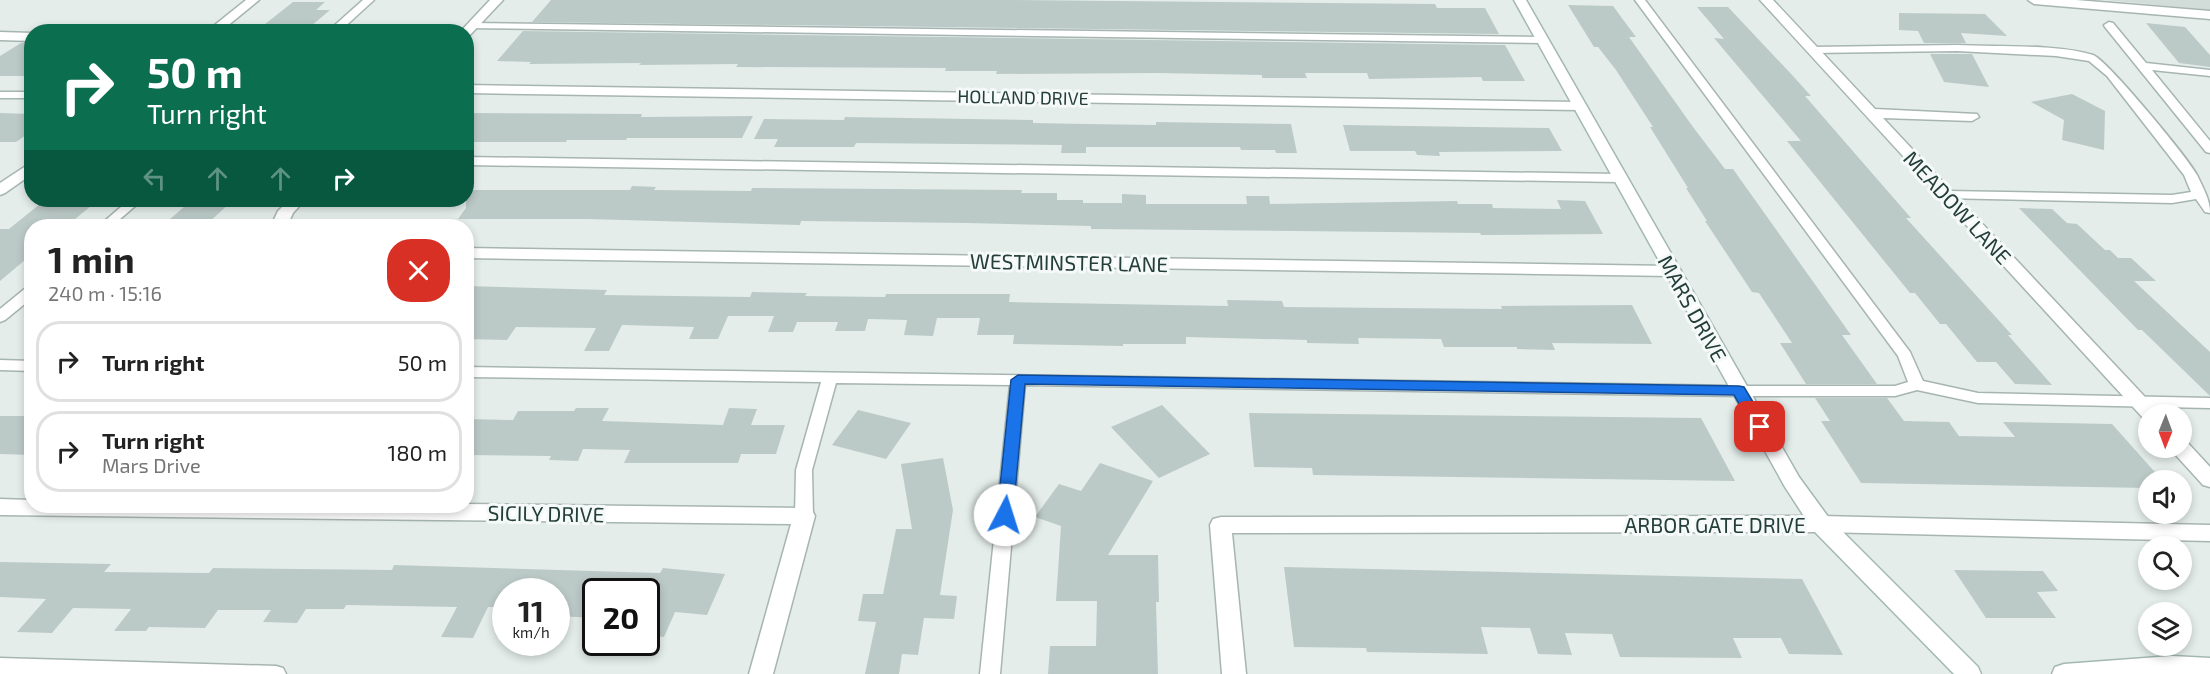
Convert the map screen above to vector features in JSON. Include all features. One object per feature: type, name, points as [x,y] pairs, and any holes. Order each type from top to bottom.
[{"type":"street","points":[[222,24],[253,0]]},
{"type":"street","points":[[474,24],[497,0]]},
{"type":"street","name":"MARS DRIVE","points":[[1520,0],[1792,482],[1821,524],[1969,674]]},
{"type":"street","name":"MEADOW LANE","points":[[1766,0],[2142,404]]},
{"type":"street","points":[[2034,0],[2093,2],[2210,15]]},
{"type":"street","points":[[0,36],[24,37]]},
{"type":"street","name":"HOLLAND DRIVE","points":[[474,89],[1579,106]]},
{"type":"street","points":[[1871,113],[1972,117]]},
{"type":"street","points":[[0,172],[24,169]]},
{"type":"street","points":[[0,190],[24,171]]},
{"type":"street","name":"WESTMINSTER LANE","points":[[474,253],[1671,271]]},
{"type":"street","points":[[2190,458],[2210,480]]},
{"type":"street","name":"SICILY DRIVE","points":[[0,507],[24,507]]},
{"type":"street","name":"SICILY DRIVE","points":[[474,512],[804,516]]},
{"type":"street","points":[[761,674],[804,516]]},
{"type":"street","name":"ARBOR GATE DRIVE","points":[[1234,674],[1221,525],[1821,524],[2210,533]]},
{"type":"street","points":[[2064,674],[2172,666],[2210,668]]},
{"type":"lane","points":[[341,24],[369,0]]},
{"type":"lane","points":[[1640,0],[1905,355],[1917,385]]},
{"type":"lane","points":[[2109,25],[2210,149]]},
{"type":"lane","points":[[474,29],[1542,40]]},
{"type":"lane","points":[[1812,50],[1957,48],[2056,52],[2092,58],[2111,74],[2190,174],[2199,195],[2210,209]]},
{"type":"lane","points":[[2142,66],[2210,74]]},
{"type":"lane","points":[[0,95],[24,95]]},
{"type":"lane","points":[[474,161],[1619,178]]},
{"type":"lane","points":[[1947,195],[2172,199],[2199,195]]},
{"type":"lane","points":[[113,219],[128,207]]},
{"type":"lane","points":[[0,317],[24,297]]},
{"type":"lane","points":[[0,365],[24,366]]},
{"type":"lane","points":[[474,372],[1739,391],[1895,391],[1917,385],[1978,398],[2210,403]]},
{"type":"lane","points":[[804,516],[804,470],[830,377]]},
{"type":"lane","points":[[990,674],[1018,380]]},
{"type":"lane","points":[[0,666],[276,674]]},
{"type":"shaded area","points":[[2105,0],[2210,0],[2210,10]]},
{"type":"building","points":[[551,0],[1012,0],[1435,4],[1437,8],[1485,8],[1499,34],[532,22]]},
{"type":"building","points":[[293,2],[325,2],[316,10],[330,10],[313,24],[265,24]]},
{"type":"building","points":[[1568,5],[1613,6],[1636,37],[1629,37],[1693,127],[1725,169],[1733,169],[1851,335],[1842,335],[1877,384],[1806,384],[1780,343],[1792,343],[1759,293],[1752,292],[1705,221],[1707,221],[1650,127],[1653,127],[1616,70],[1598,47],[1594,47]]},
{"type":"building","points":[[1697,7],[1728,7],[1793,76],[1811,96],[1805,96],[1911,218],[1906,218],[2012,335],[2008,335],[2052,385],[2015,384],[1996,362],[1977,362],[1946,324],[1940,324],[1915,293],[1910,293],[1787,141],[1801,141],[1714,38],[1724,39]]},
{"type":"building","points":[[1899,13],[1985,14],[2007,36],[1961,33],[1966,43],[1924,43],[1918,31],[1899,30]]},
{"type":"building","points":[[2146,23],[2185,27],[2210,55],[2210,67],[2179,63]]},
{"type":"building","points":[[523,31],[1505,45],[1525,81],[1483,81],[1481,77],[1369,79],[1367,73],[1305,73],[1307,78],[1262,78],[1262,75],[996,74],[997,71],[945,71],[946,68],[736,67],[738,64],[639,65],[641,63],[529,64],[531,62],[497,61]]},
{"type":"building","points":[[24,43],[24,76],[0,76],[0,56]]},
{"type":"building","points":[[1930,54],[1972,54],[1989,87],[1944,82]]},
{"type":"building","points":[[2072,94],[2105,111],[2104,150],[2062,140],[2064,120],[2031,102]]},
{"type":"building","points":[[0,113],[24,114],[24,136],[16,142],[0,142]]},
{"type":"building","points":[[474,113],[642,114],[641,117],[753,116],[742,138],[627,138],[626,140],[567,140],[566,142],[474,142]]},
{"type":"building","points":[[845,117],[1033,120],[1033,123],[1087,124],[1156,125],[1156,122],[1291,124],[1297,153],[1276,153],[1275,150],[1241,150],[1240,147],[1086,147],[1086,153],[1061,153],[1062,145],[856,143],[854,147],[774,147],[778,139],[754,139],[764,119],[844,120]]},
{"type":"building","points":[[1343,125],[1549,128],[1562,151],[1439,152],[1440,156],[1417,155],[1415,151],[1350,151]]},
{"type":"building","points":[[632,186],[656,187],[654,190],[751,191],[752,188],[1022,190],[1021,193],[1057,193],[1057,200],[1083,200],[1083,203],[1122,203],[1122,194],[1146,195],[1146,204],[1247,204],[1246,196],[1269,196],[1270,204],[1457,201],[1458,204],[1492,204],[1493,208],[1561,209],[1557,200],[1585,201],[1603,234],[1481,235],[1480,233],[1091,229],[1091,226],[967,223],[801,221],[800,225],[587,219],[458,219],[466,207],[474,207],[474,190],[630,190]]},
{"type":"building","points":[[36,207],[90,207],[75,219],[24,219],[24,261],[0,281],[0,229],[9,229]]},
{"type":"building","points":[[184,207],[225,207],[213,219],[170,219]]},
{"type":"building","points":[[2019,208],[2052,209],[2067,223],[2077,224],[2105,250],[2110,250],[2118,258],[2131,258],[2156,281],[2134,281],[2210,352],[2210,396],[2142,330],[2138,330]]},
{"type":"building","points":[[474,286],[607,290],[604,295],[750,297],[752,292],[807,293],[805,296],[885,297],[886,294],[1010,294],[1009,302],[1228,306],[1227,300],[1282,301],[1284,307],[1502,309],[1501,306],[1632,305],[1652,344],[1552,343],[1555,350],[1517,349],[1517,347],[1444,347],[1441,339],[1358,338],[1359,344],[1307,343],[1307,340],[1186,337],[1186,344],[1123,344],[1123,346],[1013,344],[1014,335],[977,335],[980,318],[937,318],[933,336],[904,335],[907,320],[868,319],[865,331],[835,331],[838,322],[797,322],[793,332],[768,332],[774,316],[728,316],[718,339],[689,339],[694,327],[622,325],[609,351],[584,351],[596,328],[516,327],[507,340],[474,339]]},
{"type":"building","points":[[1815,398],[1887,398],[1904,421],[1949,422],[1959,436],[2015,437],[2003,422],[2112,424],[2138,453],[2138,458],[2142,458],[2153,470],[2138,470],[2138,488],[1861,483],[1821,421],[1830,421]]},
{"type":"building","points":[[1162,405],[1210,454],[1159,478],[1111,427]]},
{"type":"building","points":[[576,408],[609,408],[602,421],[723,425],[729,408],[757,409],[751,425],[785,425],[776,454],[741,454],[738,463],[624,463],[630,450],[583,449],[578,461],[549,460],[551,456],[474,455],[474,419],[513,420],[518,411],[574,411]]},
{"type":"building","points":[[858,410],[911,423],[886,459],[832,445]]},
{"type":"building","points":[[1249,413],[1701,418],[1735,481],[1313,475],[1312,468],[1254,467]]},
{"type":"building","points":[[0,416],[24,416],[24,455],[0,454]]},
{"type":"building","points":[[943,458],[953,510],[940,595],[957,596],[954,619],[924,618],[918,655],[902,654],[899,674],[865,674],[876,622],[858,621],[863,594],[883,594],[896,529],[912,529],[901,464]]},
{"type":"building","points":[[1100,463],[1153,481],[1108,555],[1158,555],[1159,602],[1156,602],[1158,674],[1048,674],[1050,646],[1096,646],[1097,601],[1056,601],[1061,526],[1035,517],[1059,484],[1081,491]]},
{"type":"building","points":[[0,562],[111,564],[104,572],[209,573],[213,568],[392,570],[394,565],[660,573],[663,568],[725,574],[707,615],[675,612],[664,637],[660,637],[660,578],[582,578],[582,617],[570,617],[570,578],[492,578],[492,607],[488,607],[473,638],[441,637],[457,607],[346,605],[344,609],[306,609],[297,623],[263,622],[271,610],[218,610],[205,628],[149,627],[146,631],[114,631],[131,609],[73,608],[52,633],[17,632],[46,599],[0,597]]},
{"type":"building","points":[[1284,567],[1802,579],[1843,655],[1789,654],[1781,638],[1733,638],[1742,658],[1620,657],[1612,634],[1565,633],[1572,655],[1538,654],[1530,628],[1481,627],[1488,654],[1367,652],[1366,648],[1294,647]]},
{"type":"building","points":[[1954,570],[2043,571],[2058,591],[2037,592],[2056,618],[1986,618]]},
{"type":"route","points":[[1005,515],[1018,380],[1739,391],[1760,427]]}]
